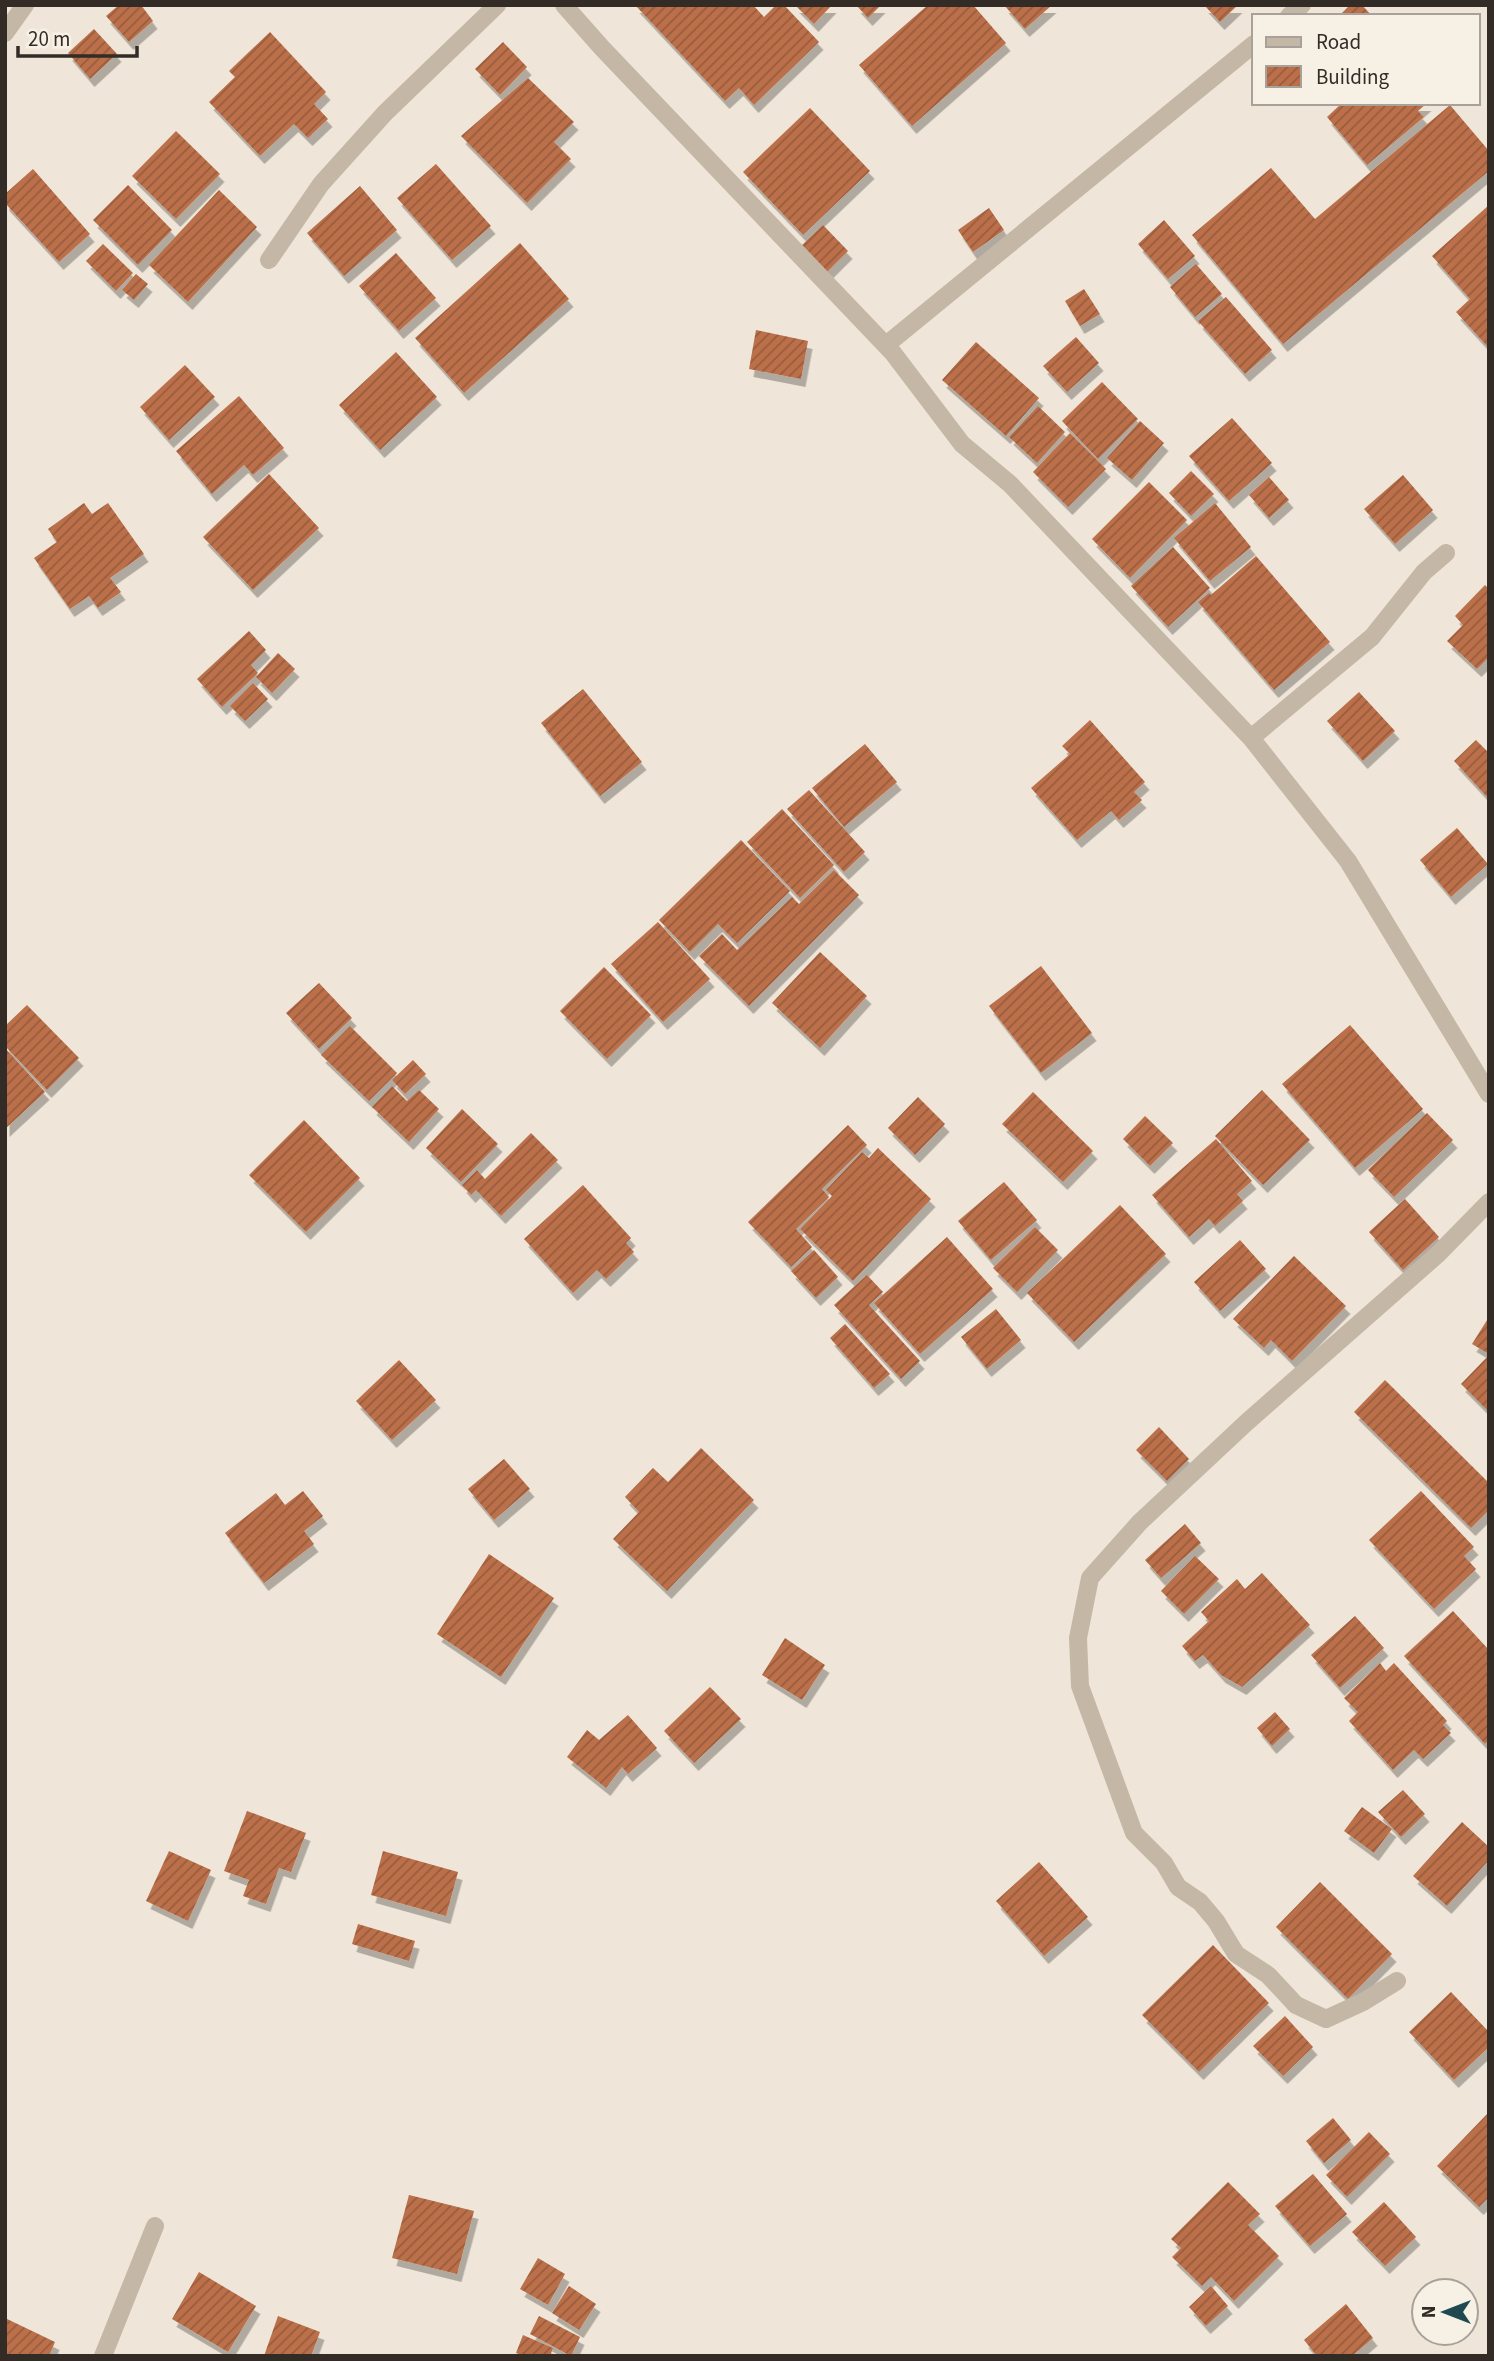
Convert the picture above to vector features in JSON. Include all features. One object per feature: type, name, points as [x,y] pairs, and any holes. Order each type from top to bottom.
[{"type":"street","points":[[5,33],[25,5]]},
{"type":"street","points":[[269,260],[321,184],[385,113],[497,5]]},
{"type":"street","points":[[565,5],[602,48],[886,345],[962,444],[1010,484],[1251,738],[1348,860],[1489,1094]]},
{"type":"street","points":[[886,345],[1252,46]]},
{"type":"street","points":[[1251,738],[1373,637],[1424,572],[1446,553]]},
{"type":"street","points":[[1397,1980],[1363,2002],[1326,2019],[1296,2005],[1268,1975],[1236,1954],[1216,1921],[1200,1902],[1178,1887],[1164,1863],[1134,1833],[1080,1686],[1078,1638],[1090,1578],[1140,1522],[1247,1422],[1438,1254],[1489,1202]]},
{"type":"street","points":[[103,2356],[155,2226]]},
{"type":"building","points":[[119,5],[141,5],[153,21],[129,42],[106,16]]},
{"type":"building","points":[[635,5],[753,5],[764,17],[776,5],[784,5],[819,42],[754,105],[739,88],[725,101]]},
{"type":"building","points":[[795,5],[832,5],[814,24]]},
{"type":"building","points":[[856,5],[881,5],[868,18]]},
{"type":"building","points":[[928,5],[973,5],[1006,43],[912,126],[859,65]]},
{"type":"building","points":[[1004,5],[1052,5],[1025,29]]},
{"type":"building","points":[[1204,5],[1238,5],[1220,22]]},
{"type":"building","points":[[1350,5],[1362,5],[1370,14],[1341,14]]},
{"type":"building","points":[[94,29],[117,54],[90,79],[68,53]]},
{"type":"building","points":[[270,32],[326,92],[314,104],[328,119],[308,138],[294,124],[260,156],[209,102],[235,77],[229,71]]},
{"type":"building","points":[[503,42],[527,67],[500,95],[475,69]]},
{"type":"building","points":[[528,78],[574,122],[554,142],[571,159],[527,203],[461,136]]},
{"type":"building","points":[[1340,105],[1425,105],[1418,111],[1424,117],[1367,165],[1327,117]]},
{"type":"building","points":[[1450,105],[1489,151],[1489,171],[1283,344],[1192,235],[1271,168],[1315,219]]},
{"type":"building","points":[[810,108],[870,171],[803,235],[743,172]]},
{"type":"building","points":[[176,131],[220,174],[176,219],[132,176]]},
{"type":"building","points":[[436,164],[491,226],[452,260],[397,198]]},
{"type":"building","points":[[33,169],[90,234],[59,262],[5,203],[5,194]]},
{"type":"building","points":[[128,185],[172,230],[138,265],[93,220]]},
{"type":"building","points":[[360,186],[397,230],[344,276],[307,233]]},
{"type":"building","points":[[219,190],[257,227],[188,302],[149,265]]},
{"type":"building","points":[[1489,205],[1487,346],[1456,312],[1470,299],[1432,256]]},
{"type":"building","points":[[989,208],[1004,230],[973,252],[958,230]]},
{"type":"building","points":[[1164,220],[1195,256],[1168,279],[1138,244]]},
{"type":"building","points":[[823,225],[848,251],[825,274],[800,247]]},
{"type":"building","points":[[520,243],[569,299],[464,393],[415,338]]},
{"type":"building","points":[[103,244],[133,273],[116,291],[86,261]]},
{"type":"building","points":[[396,253],[436,298],[399,331],[359,286]]},
{"type":"building","points":[[1196,264],[1222,294],[1195,317],[1170,287]]},
{"type":"building","points":[[136,274],[148,284],[134,300],[122,290]]},
{"type":"building","points":[[1084,289],[1100,314],[1080,326],[1065,301]]},
{"type":"building","points":[[1226,297],[1272,350],[1245,374],[1198,321]]},
{"type":"building","points":[[756,330],[808,341],[801,379],[749,369]]},
{"type":"building","points":[[1076,337],[1099,363],[1067,392],[1043,366]]},
{"type":"building","points":[[976,342],[1039,398],[1006,436],[942,380]]},
{"type":"building","points":[[396,352],[437,397],[380,450],[339,405]]},
{"type":"building","points":[[185,365],[215,397],[169,440],[140,407]]},
{"type":"building","points":[[1102,382],[1138,419],[1098,459],[1062,421]]},
{"type":"building","points":[[239,396],[284,448],[253,475],[244,465],[212,494],[176,451]]},
{"type":"building","points":[[1038,406],[1065,432],[1037,463],[1009,437]]},
{"type":"building","points":[[1232,418],[1272,463],[1229,501],[1189,456]]},
{"type":"building","points":[[1140,421],[1164,443],[1132,480],[1107,458]]},
{"type":"building","points":[[1070,433],[1106,469],[1068,507],[1033,472]]},
{"type":"building","points":[[1191,471],[1214,494],[1191,516],[1169,493]]},
{"type":"building","points":[[269,474],[319,528],[253,590],[203,537]]},
{"type":"building","points":[[1403,475],[1433,510],[1395,544],[1364,509]]},
{"type":"building","points":[[1269,477],[1289,500],[1269,518],[1249,495]]},
{"type":"building","points":[[1149,482],[1187,520],[1130,578],[1092,539]]},
{"type":"building","points":[[84,503],[92,514],[108,503],[144,554],[110,578],[121,592],[98,608],[89,596],[70,609],[34,558],[57,542],[48,529]]},
{"type":"building","points":[[1215,503],[1251,547],[1210,581],[1174,538]]},
{"type":"building","points":[[1173,547],[1210,588],[1168,627],[1131,586]]},
{"type":"building","points":[[1256,556],[1330,642],[1274,690],[1198,602],[1209,593],[1211,595]]},
{"type":"building","points":[[1485,585],[1489,589],[1489,657],[1477,669],[1447,641],[1463,625],[1455,616]]},
{"type":"building","points":[[249,631],[266,650],[251,665],[258,673],[222,707],[197,679]]},
{"type":"building","points":[[278,653],[295,669],[272,693],[256,677]]},
{"type":"building","points":[[253,683],[268,699],[245,721],[230,706]]},
{"type":"building","points":[[583,689],[642,762],[600,796],[541,723]]},
{"type":"building","points":[[1359,692],[1395,731],[1363,761],[1327,721]]},
{"type":"building","points":[[1090,720],[1145,782],[1134,792],[1142,800],[1119,820],[1111,811],[1077,840],[1031,788],[1070,754],[1062,746]]},
{"type":"building","points":[[1476,740],[1489,753],[1489,799],[1454,761]]},
{"type":"building","points":[[865,744],[897,782],[844,827],[812,788]]},
{"type":"building","points":[[809,790],[865,852],[844,872],[787,809]]},
{"type":"building","points":[[782,809],[834,865],[800,898],[747,842]]},
{"type":"building","points":[[1457,828],[1488,864],[1451,897],[1420,860]]},
{"type":"building","points":[[741,840],[790,891],[737,943],[718,924],[690,952],[659,920]]},
{"type":"building","points":[[834,870],[859,895],[749,1006],[699,956],[722,934],[737,950],[792,897],[799,904]]},
{"type":"building","points":[[658,922],[710,979],[663,1022],[611,964]]},
{"type":"building","points":[[820,952],[867,996],[820,1048],[772,1003]]},
{"type":"building","points":[[1041,966],[1092,1033],[1041,1073],[989,1006]]},
{"type":"building","points":[[604,967],[651,1015],[607,1059],[560,1011]]},
{"type":"building","points":[[319,983],[352,1018],[319,1049],[286,1013]]},
{"type":"building","points":[[27,1005],[79,1058],[47,1090],[5,1046],[5,1026]]},
{"type":"building","points":[[1350,1025],[1423,1109],[1355,1168],[1282,1084]]},
{"type":"building","points":[[350,1026],[397,1073],[369,1101],[321,1055]]},
{"type":"building","points":[[5,1048],[45,1092],[5,1129]]},
{"type":"building","points":[[413,1060],[426,1074],[405,1094],[392,1080]]},
{"type":"building","points":[[392,1086],[407,1101],[419,1090],[439,1109],[409,1142],[372,1107]]},
{"type":"building","points":[[1262,1090],[1310,1140],[1263,1185],[1215,1136]]},
{"type":"building","points":[[1033,1092],[1093,1151],[1063,1182],[1002,1124]]},
{"type":"building","points":[[918,1097],[945,1124],[915,1155],[888,1128]]},
{"type":"building","points":[[462,1109],[498,1144],[461,1182],[426,1148]]},
{"type":"building","points":[[1427,1113],[1453,1140],[1394,1197],[1368,1170]]},
{"type":"building","points":[[1145,1116],[1173,1143],[1150,1166],[1123,1139]]},
{"type":"building","points":[[304,1120],[360,1178],[306,1232],[249,1175]]},
{"type":"building","points":[[848,1125],[867,1145],[822,1189],[829,1197],[796,1229],[812,1247],[791,1267],[748,1222]]},
{"type":"building","points":[[531,1133],[558,1160],[501,1216],[476,1190],[471,1195],[462,1185],[477,1170],[485,1179]]},
{"type":"building","points":[[1216,1139],[1252,1181],[1237,1194],[1243,1201],[1215,1226],[1209,1219],[1189,1237],[1152,1195]]},
{"type":"building","points":[[878,1148],[931,1199],[853,1281],[800,1229],[832,1196],[826,1190],[862,1152],[869,1158]]},
{"type":"building","points":[[1004,1182],[1037,1220],[991,1260],[958,1221]]},
{"type":"building","points":[[583,1185],[631,1238],[626,1243],[634,1252],[606,1279],[597,1270],[573,1293],[524,1239]]},
{"type":"building","points":[[1405,1199],[1439,1237],[1403,1270],[1369,1232]]},
{"type":"building","points":[[1120,1205],[1166,1254],[1074,1342],[1027,1293]]},
{"type":"building","points":[[1035,1227],[1058,1250],[1017,1292],[993,1268]]},
{"type":"building","points":[[947,1237],[993,1289],[920,1354],[874,1303]]},
{"type":"building","points":[[1240,1240],[1266,1269],[1220,1311],[1194,1282]]},
{"type":"building","points":[[814,1250],[838,1277],[816,1298],[791,1271]]},
{"type":"building","points":[[1294,1256],[1346,1306],[1292,1361],[1271,1340],[1264,1348],[1233,1319]]},
{"type":"building","points":[[867,1275],[883,1292],[869,1305],[920,1361],[901,1379],[834,1305]]},
{"type":"building","points":[[996,1309],[1021,1340],[987,1369],[961,1337]]},
{"type":"building","points":[[1489,1317],[1489,1354],[1472,1344]]},
{"type":"building","points":[[845,1324],[890,1374],[874,1388],[830,1338]]},
{"type":"building","points":[[1489,1355],[1489,1412],[1461,1384]]},
{"type":"building","points":[[399,1360],[436,1400],[392,1440],[356,1401]]},
{"type":"building","points":[[1385,1380],[1489,1483],[1489,1510],[1471,1528],[1354,1412]]},
{"type":"building","points":[[1159,1427],[1189,1459],[1167,1481],[1136,1450]]},
{"type":"building","points":[[701,1448],[754,1500],[667,1591],[613,1539],[639,1512],[625,1497],[653,1468],[668,1482]]},
{"type":"building","points":[[504,1459],[530,1489],[494,1520],[468,1489]]},
{"type":"building","points":[[303,1491],[323,1516],[304,1531],[314,1544],[264,1583],[225,1533],[276,1493],[285,1505]]},
{"type":"building","points":[[1421,1491],[1474,1547],[1464,1556],[1476,1569],[1434,1609],[1369,1540]]},
{"type":"building","points":[[1185,1524],[1201,1543],[1161,1578],[1145,1560]]},
{"type":"building","points":[[489,1554],[554,1598],[501,1677],[437,1634]]},
{"type":"building","points":[[1195,1556],[1219,1579],[1184,1614],[1161,1591]]},
{"type":"building","points":[[1262,1573],[1310,1625],[1242,1687],[1221,1675],[1203,1655],[1195,1661],[1182,1646],[1209,1621],[1201,1612],[1237,1579],[1245,1589]]},
{"type":"building","points":[[1453,1611],[1489,1650],[1489,1740],[1485,1744],[1404,1656]]},
{"type":"building","points":[[1355,1616],[1384,1648],[1340,1688],[1311,1655]]},
{"type":"building","points":[[785,1638],[825,1665],[802,1700],[762,1675]]},
{"type":"building","points":[[1380,1663],[1386,1671],[1394,1663],[1447,1721],[1443,1725],[1451,1733],[1423,1759],[1414,1750],[1393,1770],[1349,1721],[1358,1712],[1344,1698]]},
{"type":"building","points":[[710,1687],[741,1719],[694,1763],[664,1731]]},
{"type":"building","points":[[1275,1712],[1290,1729],[1272,1746],[1257,1728]]},
{"type":"building","points":[[628,1715],[657,1748],[628,1774],[622,1767],[606,1788],[567,1757],[587,1730],[599,1740]]},
{"type":"building","points":[[1403,1790],[1425,1814],[1401,1837],[1378,1812]]},
{"type":"building","points":[[1362,1807],[1392,1829],[1374,1853],[1344,1831]]},
{"type":"building","points":[[247,1811],[306,1833],[291,1872],[279,1868],[266,1904],[243,1896],[249,1880],[224,1871]]},
{"type":"building","points":[[1462,1822],[1489,1847],[1489,1860],[1447,1906],[1413,1876]]},
{"type":"building","points":[[169,1851],[211,1870],[188,1921],[146,1901]]},
{"type":"building","points":[[383,1851],[458,1872],[446,1916],[371,1895]]},
{"type":"building","points":[[1039,1862],[1088,1917],[1044,1956],[996,1901]]},
{"type":"building","points":[[1320,1882],[1392,1954],[1348,1999],[1276,1927]]},
{"type":"building","points":[[358,1924],[415,1941],[409,1961],[352,1944]]},
{"type":"building","points":[[1213,1945],[1269,2003],[1199,2072],[1142,2015]]},
{"type":"building","points":[[1451,1992],[1489,2032],[1489,2047],[1454,2080],[1409,2032]]},
{"type":"building","points":[[1285,2016],[1313,2047],[1283,2076],[1253,2046]]},
{"type":"building","points":[[1489,2112],[1489,2197],[1479,2207],[1437,2166]]},
{"type":"building","points":[[1333,2118],[1351,2140],[1324,2163],[1306,2141]]},
{"type":"building","points":[[1369,2132],[1390,2154],[1347,2197],[1326,2175]]},
{"type":"building","points":[[1313,2174],[1347,2214],[1310,2246],[1275,2206]]},
{"type":"building","points":[[1228,2182],[1260,2214],[1248,2225],[1279,2256],[1234,2301],[1211,2277],[1202,2286],[1172,2257],[1181,2248],[1171,2239]]},
{"type":"building","points":[[409,2195],[474,2211],[457,2274],[392,2258]]},
{"type":"building","points":[[1384,2202],[1416,2237],[1385,2266],[1352,2232]]},
{"type":"building","points":[[538,2258],[565,2274],[548,2305],[520,2289]]},
{"type":"building","points":[[199,2272],[256,2306],[228,2352],[172,2319]]},
{"type":"building","points":[[569,2286],[596,2304],[579,2330],[552,2313]]},
{"type":"building","points":[[1211,2286],[1228,2306],[1206,2326],[1189,2307]]},
{"type":"building","points":[[1346,2304],[1373,2338],[1352,2356],[1317,2356],[1304,2340]]},
{"type":"building","points":[[278,2316],[320,2332],[311,2356],[264,2356]]},
{"type":"building","points":[[539,2316],[580,2337],[571,2356],[530,2334]]},
{"type":"building","points":[[5,2318],[55,2342],[49,2356],[5,2356]]},
{"type":"building","points":[[523,2335],[553,2348],[550,2356],[524,2356],[516,2353]]}]
